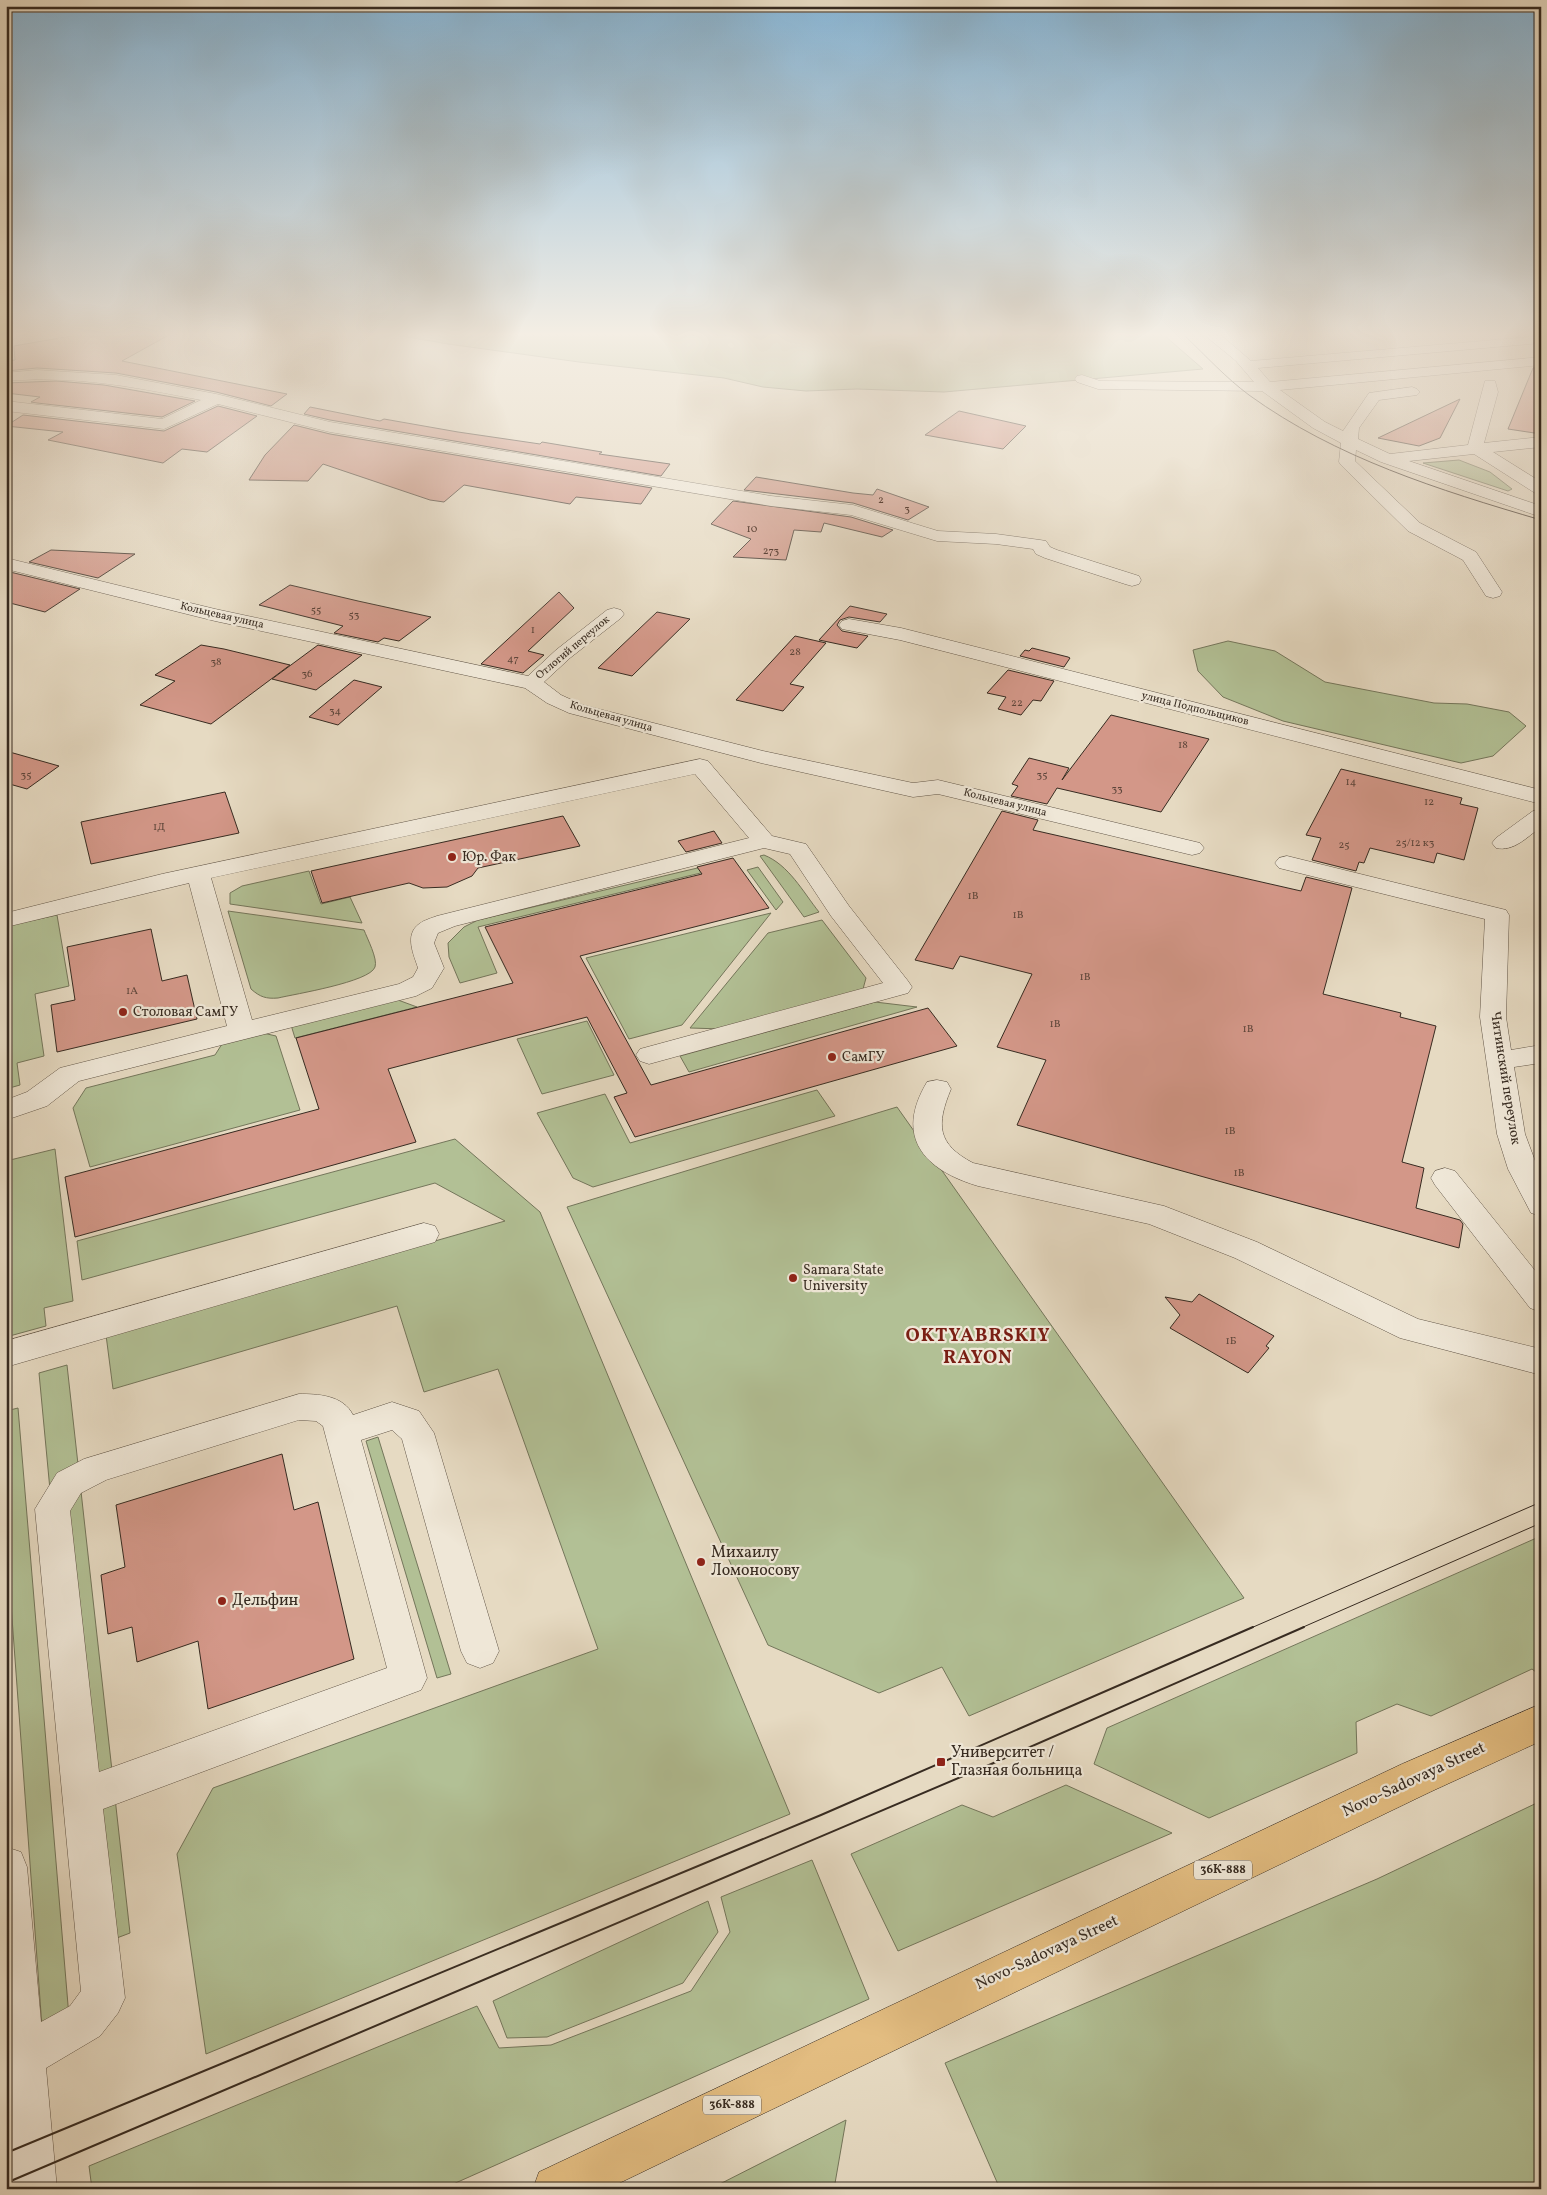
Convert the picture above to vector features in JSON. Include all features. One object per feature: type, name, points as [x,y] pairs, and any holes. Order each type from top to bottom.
[{"type":"main road","name":"Novo-Sadovaya Street","points":[[556,2189],[1416,1778],[1541,1722]]},
{"type":"street","points":[[398,438],[772,501],[853,510],[937,536],[996,539],[1040,545],[1042,550],[1051,554],[1132,580]]},
{"type":"street","points":[[1345,438],[1387,459],[1541,512]]},
{"type":"street","points":[[1475,448],[1478,438]]},
{"type":"street","points":[[1350,441],[1347,462],[1414,527],[1470,556],[1493,592]]},
{"type":"street","points":[[1387,459],[1541,442]]},
{"type":"street","points":[[1475,448],[1541,489]]},
{"type":"street","name":"Кольцевая улица","points":[[6,563],[215,615],[532,683],[554,699],[576,709],[761,757],[913,790],[938,787],[1192,848]]},
{"type":"street","name":"Отлогий переулок","points":[[532,683],[563,654],[614,614]]},
{"type":"street","name":"улица Подпольщиков","points":[[849,625],[901,634],[1541,796]]},
{"type":"street","points":[[6,920],[162,881],[700,766],[764,841]]},
{"type":"street","points":[[1504,843],[1541,816]]},
{"type":"street","points":[[6,1111],[37,1099],[70,1074],[407,990],[423,982],[431,968],[422,943],[427,929],[446,921],[764,841],[798,849],[840,911],[899,987],[649,1055]]},
{"type":"street","name":"Читинский переулок","points":[[1287,864],[1497,915],[1493,1017],[1512,1134],[1531,1169],[1541,1205]]},
{"type":"street","points":[[199,874],[201,887],[242,1031]]},
{"type":"street","points":[[1500,1062],[1541,1054]]},
{"type":"street","points":[[937,1089],[931,1100],[926,1126],[929,1139],[937,1153],[951,1166],[978,1176],[1154,1214],[1246,1250],[1411,1329],[1541,1362]]},
{"type":"street","points":[[1445,1178],[1541,1300]]},
{"type":"street","points":[[6,1354],[424,1234]]},
{"type":"street","points":[[14,2060],[85,2021],[103,1998],[52,1509],[69,1483],[96,1469],[299,1407],[322,1408],[338,1418],[408,1678],[83,1797]]},
{"type":"street","points":[[342,1432],[392,1416],[407,1421],[417,1433],[480,1651]]},
{"type":"street","points":[[6,1867],[14,2060],[34,2189]]},
{"type":"green space","points":[[1459,460],[1490,472],[1512,489],[1508,491],[1423,463]]},
{"type":"green space","points":[[1228,641],[1275,651],[1325,682],[1434,703],[1467,704],[1509,712],[1526,726],[1493,756],[1461,763],[1283,721],[1223,697],[1198,671],[1193,650]]},
{"type":"green space","points":[[764,855],[773,859],[788,872],[819,912],[804,917],[760,856]]},
{"type":"green space","points":[[710,865],[713,870],[478,927],[497,973],[460,983],[449,957],[448,943],[464,927],[478,920]]},
{"type":"green space","points":[[758,867],[783,902],[776,910],[747,870]]},
{"type":"green space","points":[[309,871],[321,904],[350,897],[362,923],[230,904],[230,893],[242,886]]},
{"type":"green space","points":[[228,911],[364,930],[374,954],[375,967],[360,978],[331,987],[278,998],[263,997],[251,989]]},
{"type":"green space","points":[[771,913],[682,1025],[629,1039],[586,958]]},
{"type":"green space","points":[[57,915],[69,986],[35,994],[44,1056],[17,1063],[20,1085],[6,1089],[6,926]]},
{"type":"green space","points":[[822,920],[866,978],[863,989],[723,1029],[690,1028],[768,933]]},
{"type":"green space","points":[[398,1000],[417,1007],[295,1038],[291,1025]]},
{"type":"green space","points":[[875,1002],[917,1007],[689,1072],[680,1056]]},
{"type":"green space","points":[[587,1021],[614,1075],[542,1094],[517,1039]]},
{"type":"green space","points":[[263,1033],[276,1036],[300,1110],[90,1167],[73,1108],[86,1088],[215,1055],[222,1044]]},
{"type":"green space","points":[[817,1090],[835,1116],[593,1187],[573,1178],[537,1113],[605,1094],[630,1143]]},
{"type":"green space","points":[[897,1107],[1244,1598],[969,1716],[942,1667],[879,1693],[768,1645],[567,1207]]},
{"type":"green space","points":[[455,1139],[540,1212],[790,1814],[206,2054],[177,1854],[213,1788],[598,1649],[498,1369],[424,1392],[397,1306],[113,1389],[106,1335],[505,1221],[435,1183],[82,1280],[77,1241]]},
{"type":"green space","points":[[55,1149],[73,1301],[44,1308],[46,1326],[6,1337],[6,1161]]},
{"type":"green space","points":[[67,1365],[130,1933],[93,1947],[39,1373]]},
{"type":"green space","points":[[18,1408],[69,2017],[42,2027],[6,1536],[6,1411]]},
{"type":"green space","points":[[378,1437],[451,1674],[437,1678],[366,1441]]},
{"type":"green space","points":[[1541,1536],[1541,1676],[1532,1669],[1431,1716],[1397,1704],[1356,1722],[1357,1753],[1209,1818],[1094,1764],[1107,1728]]},
{"type":"green space","points":[[1066,1785],[1172,1833],[898,1951],[851,1854],[962,1805],[993,1817]]},
{"type":"green space","points":[[1541,1801],[1541,2189],[1000,2189],[945,2063],[1377,1879]]},
{"type":"green space","points":[[812,1860],[869,1999],[442,2189],[92,2189],[89,2166],[477,2006],[499,2048],[551,2045],[691,1991],[730,1932],[721,1897]]},
{"type":"green space","points":[[708,1901],[718,1932],[683,1983],[547,2037],[507,2038],[493,2001]]},
{"type":"green space","points":[[846,2120],[834,2189],[710,2189]]},
{"type":"building","points":[[51,438],[226,438],[207,452],[182,449],[163,463],[48,440]]},
{"type":"building","points":[[281,438],[356,438],[652,488],[641,504],[576,497],[570,504],[464,485],[444,502],[430,500],[323,464],[308,481],[249,480],[265,455]]},
{"type":"building","points":[[439,438],[502,438],[540,444],[542,442],[602,452],[599,454],[670,464],[661,476]]},
{"type":"building","points":[[944,438],[1014,438],[1003,449]]},
{"type":"building","points":[[1380,438],[1439,438],[1419,446]]},
{"type":"building","points":[[756,477],[873,495],[877,489],[929,507],[908,520],[853,503],[744,490]]},
{"type":"building","points":[[733,501],[851,517],[893,530],[882,537],[824,523],[821,532],[794,530],[786,560],[733,557],[751,539],[711,524]]},
{"type":"building","points":[[51,550],[135,554],[98,578],[29,562]]},
{"type":"building","points":[[10,572],[80,589],[45,612],[6,602],[6,574]]},
{"type":"building","points":[[290,585],[431,617],[399,641],[384,638],[378,642],[334,633],[343,626],[259,605]]},
{"type":"building","points":[[559,592],[574,608],[528,651],[544,655],[523,673],[481,664]]},
{"type":"building","points":[[850,606],[887,614],[880,622],[849,617],[840,620],[837,625],[842,631],[868,636],[857,648],[819,640]]},
{"type":"building","points":[[657,612],[690,619],[632,676],[598,668]]},
{"type":"building","points":[[795,636],[826,643],[790,684],[804,687],[783,711],[736,700]]},
{"type":"building","points":[[201,645],[290,665],[211,724],[140,705],[175,681],[155,675]]},
{"type":"building","points":[[318,645],[362,655],[316,690],[272,679]]},
{"type":"building","points":[[1032,648],[1070,658],[1064,667],[1020,656],[1025,650],[1029,651]]},
{"type":"building","points":[[1008,670],[1054,681],[1041,701],[1033,700],[1021,715],[998,709],[1006,697],[987,693]]},
{"type":"building","points":[[354,680],[382,687],[338,725],[309,717]]},
{"type":"building","points":[[1111,715],[1209,739],[1161,812],[1057,788],[1047,804],[1011,796],[1018,786],[1012,784],[1029,758],[1069,768],[1062,780]]},
{"type":"building","points":[[6,751],[59,766],[27,789],[6,783]]},
{"type":"building","points":[[1341,769],[1462,798],[1460,804],[1478,808],[1464,860],[1437,853],[1434,863],[1370,848],[1364,863],[1359,862],[1356,871],[1312,860],[1321,838],[1306,835]]},
{"type":"building","points":[[225,792],[239,833],[91,864],[81,822]]},
{"type":"building","points":[[1002,811],[1038,820],[1033,830],[1301,891],[1306,877],[1352,888],[1323,994],[1401,1013],[1400,1017],[1436,1026],[1402,1162],[1424,1168],[1416,1208],[1460,1220],[1463,1224],[1459,1248],[1017,1125],[1046,1060],[997,1047],[1032,974],[960,956],[953,969],[915,960]]},
{"type":"building","name":"Юр. Фак","points":[[563,816],[580,846],[478,868],[472,876],[447,887],[423,888],[409,883],[322,903],[311,871]]},
{"type":"building","points":[[714,831],[722,843],[686,852],[678,841]]},
{"type":"building","name":"СамГУ","points":[[733,858],[769,908],[580,956],[651,1085],[928,1008],[957,1046],[635,1137],[614,1097],[627,1093],[587,1017],[388,1069],[416,1142],[75,1237],[65,1177],[319,1109],[296,1038],[513,983],[485,927],[702,874],[697,867]]},
{"type":"building","points":[[151,929],[162,981],[187,975],[197,1019],[57,1052],[51,1005],[75,1000],[67,947]]},
{"type":"building","points":[[1199,1294],[1274,1336],[1266,1346],[1269,1348],[1248,1373],[1170,1328],[1180,1315],[1165,1297],[1192,1302]]},
{"type":"building","name":"Дельфин","points":[[282,1454],[294,1510],[318,1502],[354,1659],[208,1709],[198,1641],[137,1662],[132,1627],[108,1634],[101,1575],[125,1567],[116,1505]]},
{"type":"tram line","points":[[1320,438],[1389,470],[1465,497],[1541,520]]},
{"type":"tram line","points":[[1251,1628],[1541,1502]]},
{"type":"tram line","points":[[1301,1628],[1541,1523]]},
{"type":"tram line","points":[[6,2153],[821,1815],[1253,1627]]},
{"type":"tram line","points":[[6,2183],[989,1765],[1304,1627]]},
{"type":"place","name":"Юр. Фак","points":[[452,857]]},
{"type":"place","name":"Столовая СамГУ","points":[[123,1012]]},
{"type":"place","name":"СамГУ","points":[[832,1057]]},
{"type":"place","name":"Samara State University","points":[[793,1278]]},
{"type":"place","name":"Михаилу Ломоносову","points":[[701,1562]]},
{"type":"place","name":"Дельфин","points":[[222,1601]]},
{"type":"place","name":"Университет / Глазная больница","points":[[941,1762]]},
{"type":"district","name":"OKTYABRSKIY RAYON","points":[[978,1347]]}]
